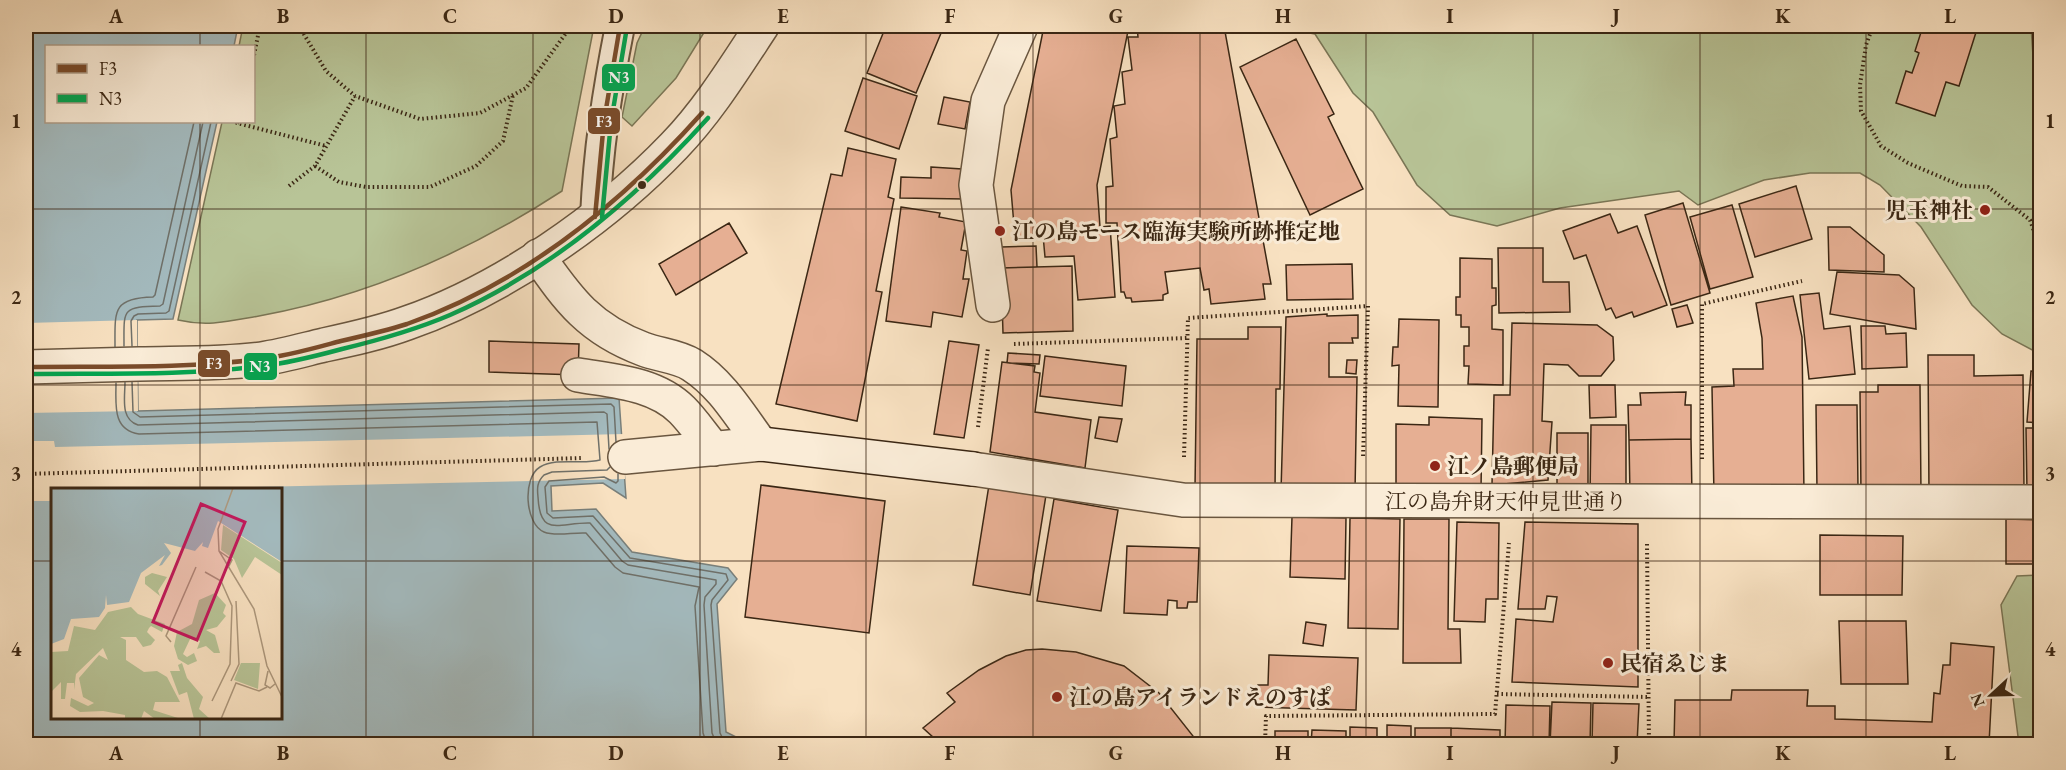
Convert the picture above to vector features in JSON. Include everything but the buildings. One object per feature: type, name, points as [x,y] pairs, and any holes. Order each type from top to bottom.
[{"type":"street","points":[[26,367],[224,362],[263,358],[356,338],[407,323],[453,305],[538,256],[595,217],[639,180],[675,145],[733,72],[762,26]]},
{"type":"street","points":[[993,305],[976,185],[988,101],[1021,26]]},
{"type":"street","points":[[538,256],[561,290],[585,316],[613,335],[633,344],[690,363],[717,384],[761,444]]},
{"type":"street","points":[[578,375],[632,385],[661,394],[681,409],[714,449]]},
{"type":"street","name":"江の島弁財天仲見世通り","points":[[625,457],[761,444],[973,469],[1183,500],[2040,502]]},
{"type":"lane","points":[[595,217],[597,161],[607,91],[620,26]]},
{"type":"path","points":[[255,50],[260,26]]},
{"type":"path","points":[[299,26],[326,71],[355,96],[420,119],[480,113],[526,87],[569,26]]},
{"type":"path","points":[[1873,26],[1866,45],[1860,85],[1861,111],[1881,146],[1908,163],[1962,186],[1988,187],[2030,220],[2036,237],[2040,240]]},
{"type":"path","points":[[315,166],[339,182],[357,186],[430,187],[476,166],[503,141],[513,94]]},
{"type":"path","points":[[289,186],[315,166],[355,96]]},
{"type":"path","points":[[237,123],[326,146]]},
{"type":"path","points":[[1702,502],[1702,304],[1802,281]]},
{"type":"path","points":[[973,469],[993,305]]},
{"type":"path","points":[[1183,500],[1188,318],[1368,306],[1362,500]]},
{"type":"path","points":[[988,345],[1187,338]]},
{"type":"path","points":[[26,474],[625,457]]},
{"type":"path","points":[[1265,744],[1266,716],[1496,714],[1513,501]]},
{"type":"path","points":[[1647,501],[1649,744]]},
{"type":"path","points":[[1497,694],[1648,696]]},
{"type":"green space","points":[[243,26],[594,26],[562,191],[455,252],[379,283],[300,307],[259,316],[209,323],[178,320],[222,123],[255,123],[255,45],[239,45]]},
{"type":"green space","points":[[645,26],[708,26],[676,78],[632,126],[622,117],[637,43]]},
{"type":"green space","points":[[1271,26],[2031,26],[2034,71],[2040,83],[2040,354],[2002,334],[1972,305],[1921,227],[1880,185],[1860,173],[1810,173],[1764,180],[1698,205],[1679,191],[1560,208],[1497,226],[1450,215],[1417,185],[1373,112],[1353,93],[1315,34]]},
{"type":"green space","points":[[2040,575],[2040,744],[2019,744],[2001,605],[2017,576]]},
{"type":"water","points":[[26,26],[238,26],[234,45],[45,45],[45,123],[217,123],[173,319],[137,320],[138,411],[619,398],[626,498],[603,483],[551,486],[552,511],[596,509],[632,552],[728,568],[737,579],[717,604],[726,732],[740,739],[740,744],[26,744]]},
{"type":"pier","points":[[137,320],[138,411],[26,413],[26,323]]},
{"type":"pier","points":[[624,434],[625,479],[206,488],[51,488],[51,501],[26,501],[26,441],[54,441],[55,447]]},
{"type":"transit line","name":"F3","points":[[595,217],[604,121],[620,26]]},
{"type":"transit line","name":"N3","points":[[602,217],[611,122],[627,27]]},
{"type":"transit line","name":"F3","points":[[26,367],[173,366],[261,359],[301,352],[407,324],[491,287],[568,237],[638,179],[702,113]]},
{"type":"transit line","name":"N3","points":[[26,374],[174,373],[272,365],[370,342],[437,320],[487,297],[556,255],[621,204],[651,177],[708,118]]},
{"type":"place","name":"児玉神社","points":[[1985,210]]},
{"type":"place","name":"江の島モース臨海実験所跡推定地","points":[[1000,231]]},
{"type":"place","name":"江ノ島郵便局","points":[[1435,466]]},
{"type":"place","name":"民宿ゑじま","points":[[1608,663]]},
{"type":"place","name":"江の島アイランドえのすぱ","points":[[1057,697]]}]
